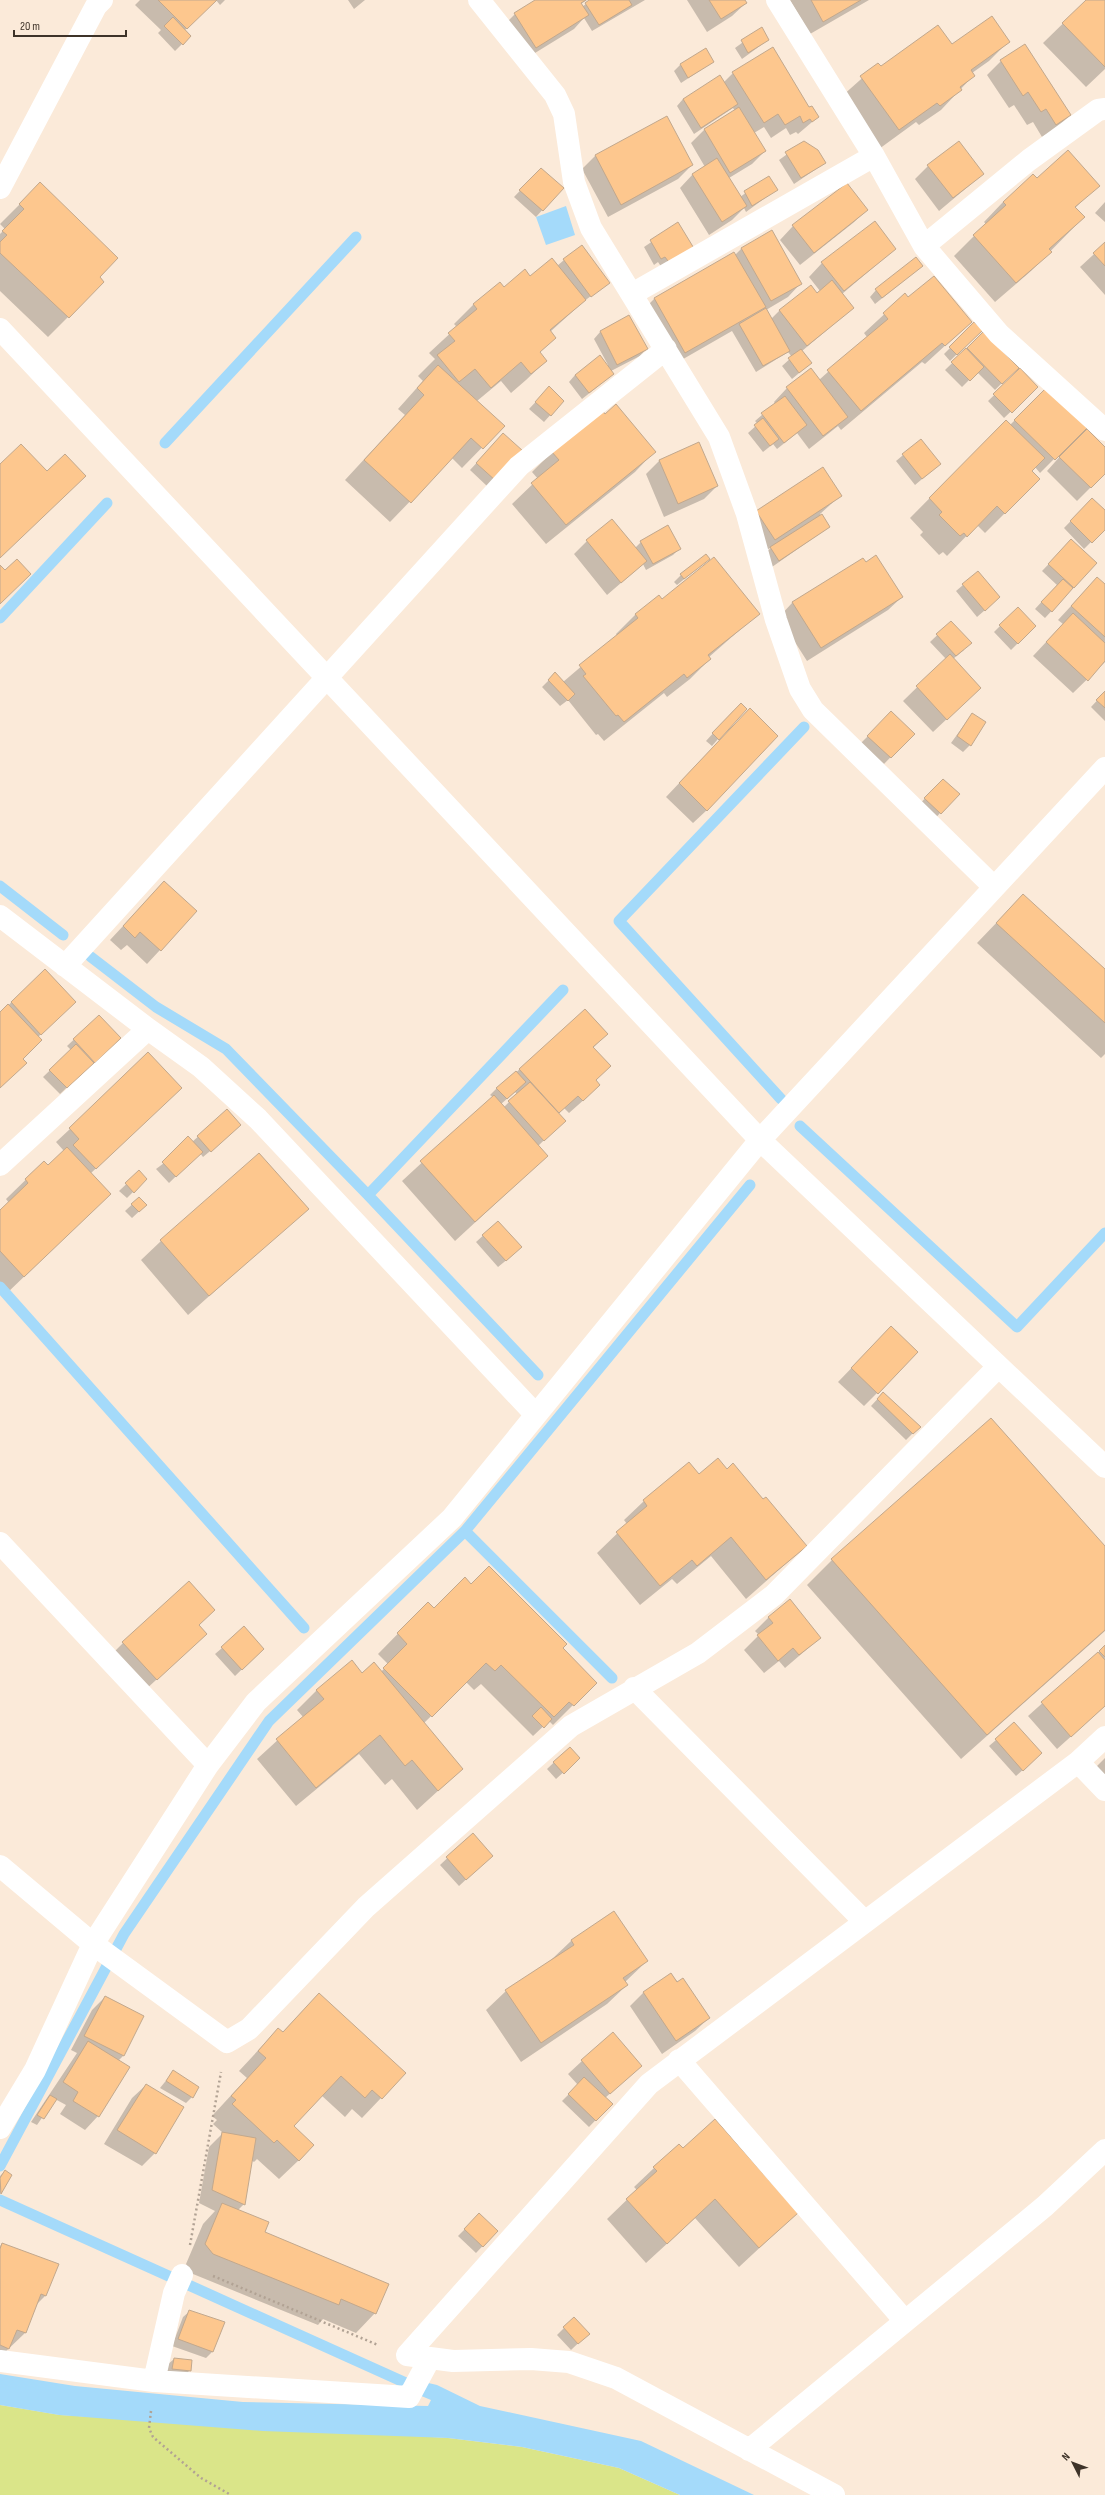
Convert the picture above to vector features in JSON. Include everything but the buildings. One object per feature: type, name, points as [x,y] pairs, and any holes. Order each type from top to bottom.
[{"type":"street","points":[[479,0],[555,95],[564,114],[574,182],[591,228],[666,348],[719,437],[747,514],[776,620],[800,689],[813,710],[994,887]]},
{"type":"street","points":[[777,0],[874,156],[924,246],[999,334],[1105,430]]},
{"type":"street","points":[[0,188],[96,2]]},
{"type":"street","points":[[924,246],[1029,160],[1098,110],[1105,109]]},
{"type":"street","points":[[632,294],[874,156]]},
{"type":"street","points":[[0,329],[760,1140],[1105,1467]]},
{"type":"street","points":[[65,966],[519,466],[666,348]]},
{"type":"street","points":[[0,2128],[105,1953],[208,1765],[256,1702],[452,1518],[760,1140],[1105,768]]},
{"type":"street","points":[[0,916],[148,1029],[202,1068],[258,1119],[536,1415]]},
{"type":"street","points":[[0,1165],[148,1029]]},
{"type":"street","points":[[0,1866],[105,1953],[227,2042],[249,2029],[366,1907],[571,1726],[634,1688],[698,1653],[774,1595],[998,1367]]},
{"type":"street","points":[[0,1543],[208,1765]]},
{"type":"street","points":[[634,1688],[865,1922]]},
{"type":"street","points":[[834,2495],[616,2378],[569,2362],[531,2358],[453,2361],[426,2366],[407,2355],[649,2084],[1078,1762],[1105,1737]]},
{"type":"street","points":[[1078,1762],[1105,1790]]},
{"type":"street","points":[[679,2060],[905,2321]]},
{"type":"street","points":[[749,2450],[1045,2206],[1105,2150]]},
{"type":"street","points":[[154,2381],[181,2278]]},
{"type":"street","points":[[0,2361],[154,2381],[409,2397],[426,2366]]},
{"type":"path","points":[[227,2042],[181,2278],[407,2355]]},
{"type":"path","points":[[149,2424],[153,2437],[165,2448],[201,2478],[231,2495]]},
{"type":"green space","points":[[0,2405],[60,2415],[448,2438],[522,2447],[619,2468],[680,2495],[0,2495]]},
{"type":"water","points":[[566,206],[575,235],[546,245],[536,217]]},
{"type":"water","points":[[0,2374],[75,2386],[243,2402],[428,2406],[431,2400],[402,2388],[407,2378],[437,2385],[480,2406],[641,2441],[754,2495],[680,2495],[619,2468],[522,2447],[448,2438],[263,2431],[59,2415],[0,2405]]},
{"type":"waterway","points":[[165,443],[356,237]]},
{"type":"waterway","points":[[0,618],[107,503]]},
{"type":"waterway","points":[[781,1099],[619,921],[804,727]]},
{"type":"waterway","points":[[0,886],[63,935]]},
{"type":"waterway","points":[[91,957],[156,1007],[226,1049],[368,1195],[538,1375]]},
{"type":"waterway","points":[[368,1195],[563,990]]},
{"type":"waterway","points":[[800,1126],[1017,1327],[1105,1233]]},
{"type":"waterway","points":[[0,2166],[124,1934],[269,1721],[465,1531],[750,1185]]},
{"type":"waterway","points":[[0,1287],[304,1628]]},
{"type":"waterway","points":[[465,1531],[612,1678]]},
{"type":"waterway","points":[[0,2200],[417,2388]]}]
